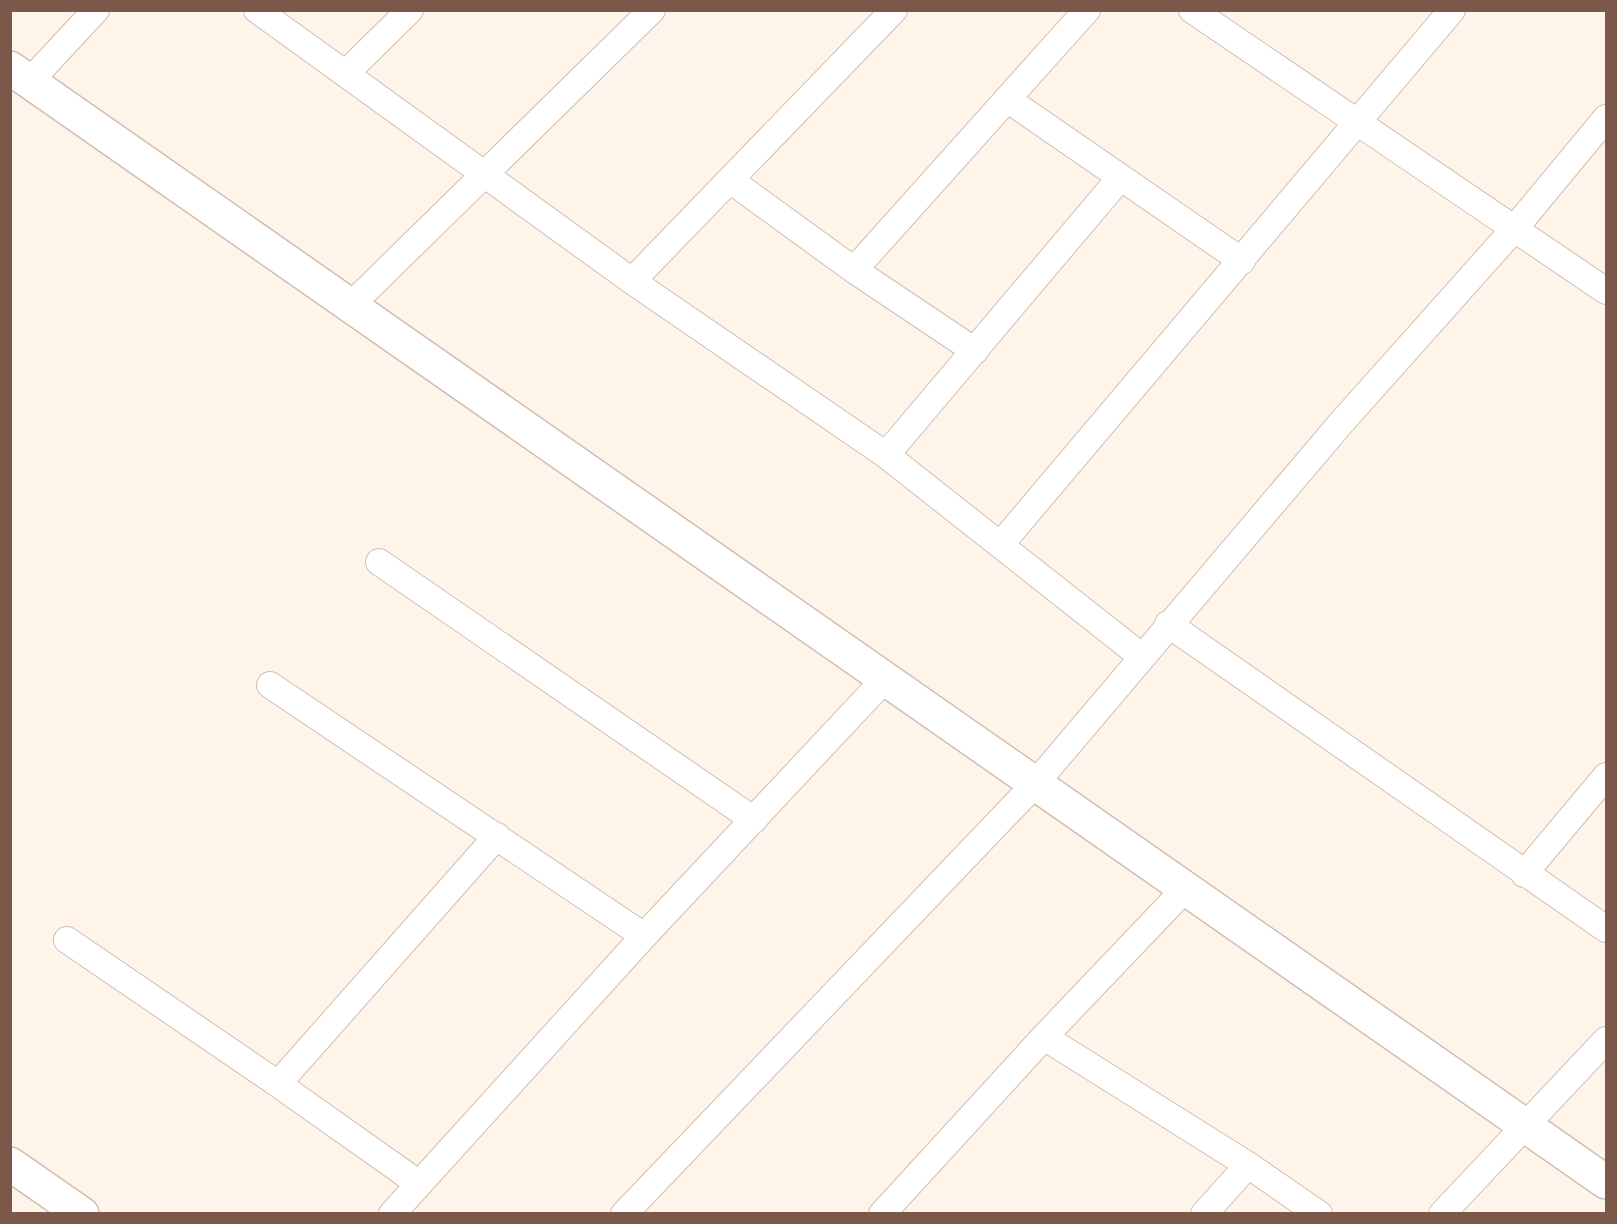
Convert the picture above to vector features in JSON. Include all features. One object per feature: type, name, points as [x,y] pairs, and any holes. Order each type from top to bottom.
[{"type":"street","points":[[96,10],[20,75],[1606,1182]]},
{"type":"street","points":[[257,10],[632,281],[886,455],[1141,656]]},
{"type":"street","points":[[346,73],[410,10]]},
{"type":"street","points":[[350,306],[652,10]]},
{"type":"street","points":[[855,270],[1087,10]]},
{"type":"street","points":[[1192,10],[1606,291]]},
{"type":"street","points":[[1001,544],[1452,10]]},
{"type":"street","points":[[632,281],[730,180],[879,15]]},
{"type":"street","points":[[1007,99],[1242,261]]},
{"type":"street","points":[[624,1214],[1035,784],[1168,624],[1341,423],[1515,228],[1606,118]]},
{"type":"street","points":[[886,455],[1120,178]]},
{"type":"street","points":[[730,180],[855,270],[975,351]]},
{"type":"street","points":[[379,562],[754,820]]},
{"type":"street","points":[[1168,624],[1606,929]]},
{"type":"street","points":[[392,1214],[644,936],[885,680]]},
{"type":"street","points":[[270,685],[644,936]]},
{"type":"street","points":[[1524,874],[1606,776]]},
{"type":"street","points":[[278,1084],[497,836]]},
{"type":"street","points":[[882,1214],[1044,1037],[1186,888]]},
{"type":"street","points":[[67,940],[418,1183]]},
{"type":"street","points":[[1044,1037],[1248,1165],[1319,1214]]},
{"type":"street","points":[[1442,1214],[1606,1040]]},
{"type":"street","points":[[10,1164],[82,1214]]},
{"type":"street","points":[[1204,1214],[1248,1165]]}]
